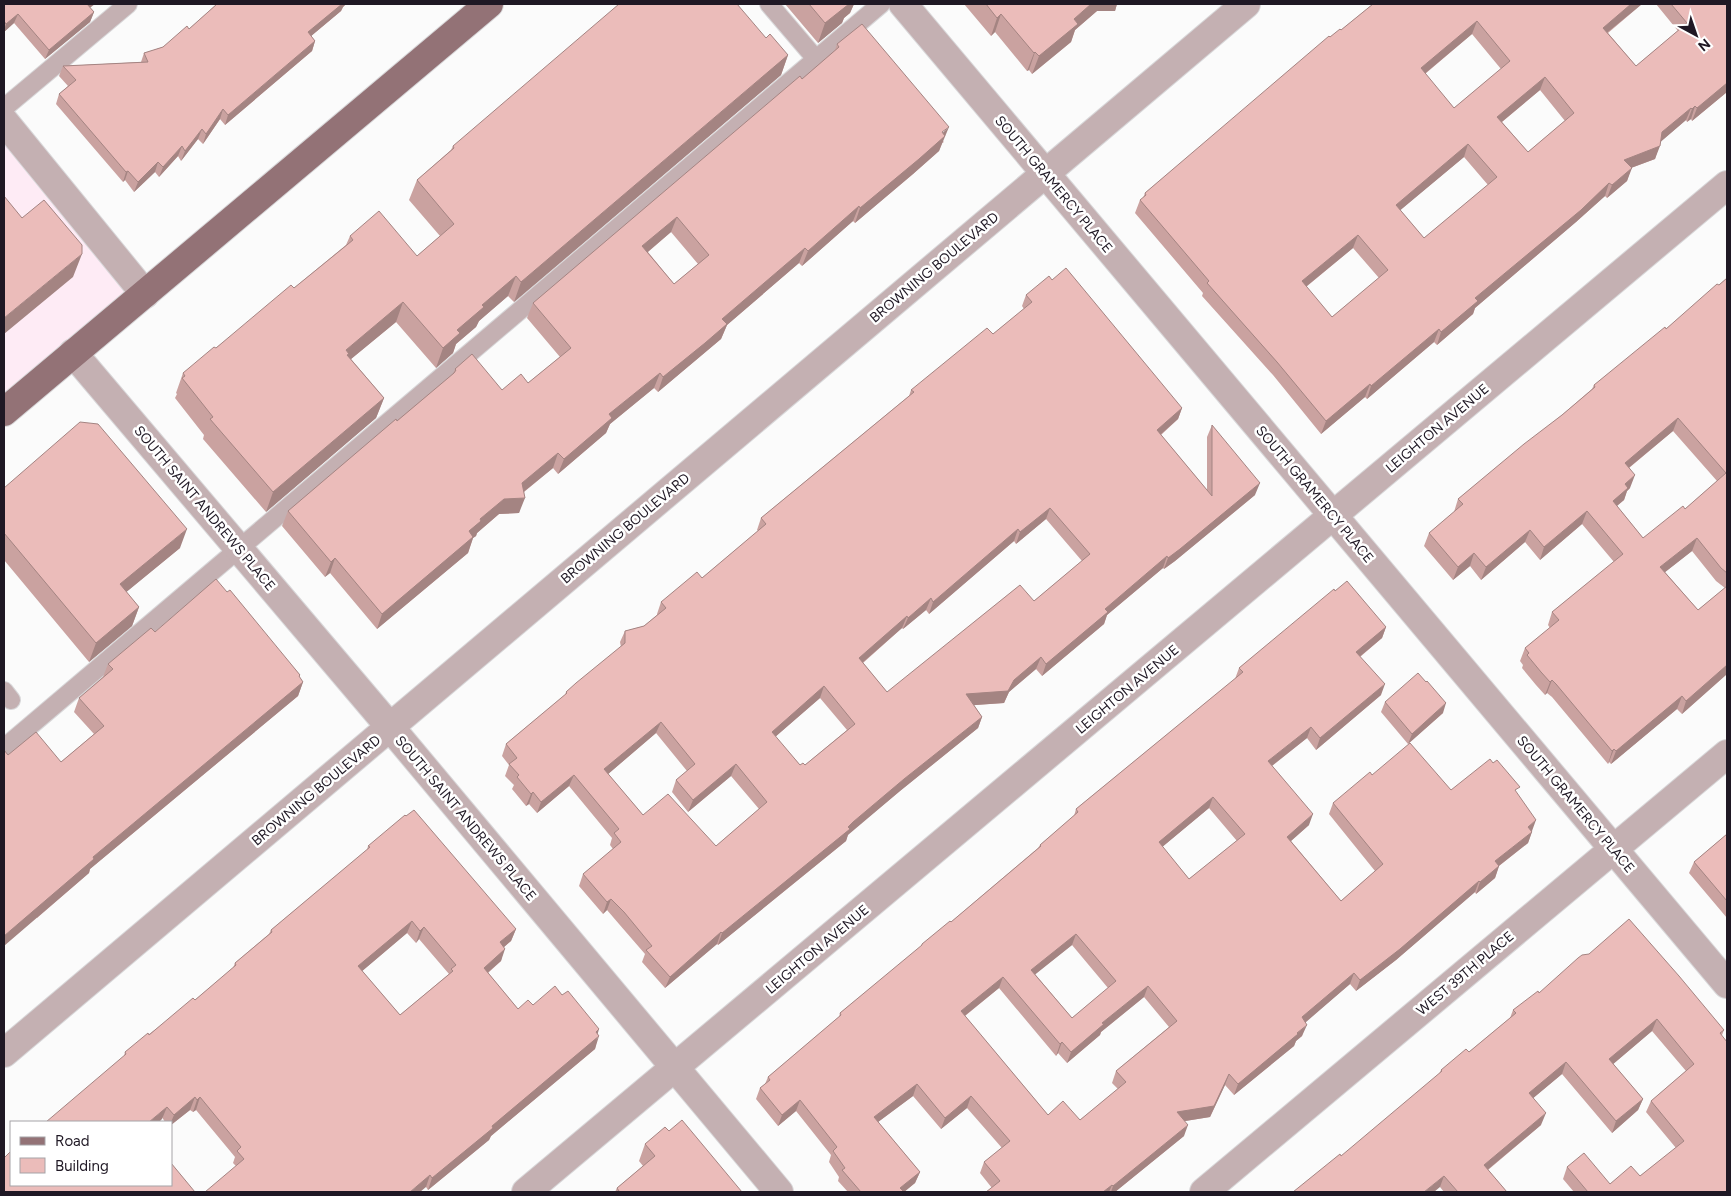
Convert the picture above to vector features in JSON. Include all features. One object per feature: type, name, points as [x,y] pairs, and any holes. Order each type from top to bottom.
[{"type":"main road","points":[[4,412],[489,4]]},
{"type":"street","name":"SOUTH GRAMERCY PLACE","points":[[903,4],[1727,984]]},
{"type":"street","name":"BROWNING BOULEVARD","points":[[4,1053],[1246,4]]},
{"type":"street","points":[[4,121],[145,294]]},
{"type":"street","name":"LEIGHTON AVENUE","points":[[526,1192],[1727,185]]},
{"type":"street","name":"SOUTH SAINT ANDREWS PLACE","points":[[74,354],[390,727],[779,1192]]},
{"type":"street","name":"WEST 39TH PLACE","points":[[1204,1192],[1727,754]]},
{"type":"lane","points":[[4,108],[128,4]]},
{"type":"lane","points":[[769,4],[816,59]]},
{"type":"lane","points":[[4,748],[881,4]]},
{"type":"shaded area","points":[[4,121],[145,294],[13,405],[4,393]]},
{"type":"building","points":[[4,4],[87,4],[94,12],[49,50],[18,14],[6,24],[4,21]]},
{"type":"building","points":[[217,4],[342,4],[308,32],[315,41],[228,115],[223,109],[206,134],[202,129],[185,151],[182,146],[163,167],[158,162],[138,182],[128,171],[126,172],[59,94],[76,80],[63,66],[148,62],[144,53],[163,47],[187,26],[189,29]]},
{"type":"building","points":[[619,4],[737,4],[766,38],[770,34],[788,55],[521,282],[516,276],[482,305],[484,307],[457,330],[460,333],[443,348],[403,302],[346,350],[349,354],[347,355],[384,398],[273,492],[210,419],[213,417],[182,378],[185,376],[183,373],[291,285],[294,288],[353,240],[350,236],[379,211],[417,256],[454,224],[417,180],[454,148],[453,146]]},
{"type":"building","points":[[809,4],[849,4],[825,23]]},
{"type":"building","points":[[986,4],[1091,4],[1074,19],[1078,24],[1039,56],[1034,53],[1001,14],[997,18]]},
{"type":"building","points":[[1373,4],[1631,4],[1603,28],[1636,66],[1687,23],[1671,4],[1727,4],[1727,83],[1697,108],[1695,106],[1691,108],[1662,132],[1660,146],[1624,160],[1632,168],[1612,185],[1609,183],[1581,210],[1475,298],[1478,301],[1441,332],[1439,329],[1326,421],[1207,283],[1209,281],[1140,200],[1146,195],[1145,193],[1329,36],[1341,30]],"holes":[[[1477,21],[1510,61],[1454,108],[1421,68]],[[1545,77],[1574,113],[1528,152],[1497,117]],[[1468,144],[1497,177],[1424,238],[1396,205]],[[1358,235],[1388,270],[1332,317],[1302,281]]]},
{"type":"building","points":[[862,24],[949,127],[942,132],[945,136],[860,208],[859,206],[808,251],[805,248],[722,319],[727,324],[705,343],[663,377],[660,373],[609,414],[612,418],[564,459],[558,453],[522,483],[525,498],[504,499],[469,531],[473,537],[382,614],[335,558],[331,562],[288,511],[396,419],[397,421],[454,373],[455,369],[472,354],[502,390],[521,374],[528,383],[571,348],[533,303],[800,76],[802,79],[839,47],[837,44]],"holes":[[[677,217],[709,255],[674,284],[642,246]]]},
{"type":"building","points":[[4,196],[22,218],[44,200],[82,245],[82,254],[4,318]]},
{"type":"building","points":[[1066,268],[1182,408],[1157,430],[1212,496],[1212,425],[1260,483],[1180,549],[1168,558],[1167,556],[1105,609],[1108,612],[1046,664],[1041,657],[1014,680],[1008,691],[966,694],[982,717],[904,779],[853,822],[848,827],[850,829],[721,932],[670,977],[646,950],[652,946],[624,912],[611,899],[607,902],[583,874],[621,842],[614,833],[619,829],[574,775],[541,802],[533,792],[531,794],[517,777],[519,775],[509,764],[517,758],[506,744],[625,643],[625,631],[644,626],[666,608],[661,602],[697,572],[702,578],[766,524],[761,518],[914,392],[911,390],[987,328],[993,334],[1032,302],[1026,295],[1049,276],[1052,280]],"holes":[[[1050,508],[1090,554],[1034,601],[1020,585],[887,692],[859,658],[907,616],[908,618],[931,598],[933,602],[1018,529],[1020,532]],[[824,686],[855,724],[805,765],[803,763],[800,765],[772,732]],[[661,722],[695,764],[676,780],[693,800],[736,764],[767,802],[716,846],[668,794],[643,815],[604,769]]]},
{"type":"building","points":[[1727,278],[1727,573],[1697,538],[1660,567],[1698,610],[1727,586],[1727,665],[1686,701],[1682,696],[1616,751],[1614,749],[1612,751],[1556,684],[1552,680],[1550,682],[1541,672],[1527,655],[1529,653],[1525,648],[1559,620],[1552,612],[1623,554],[1587,511],[1544,547],[1530,530],[1486,567],[1474,553],[1458,567],[1429,533],[1463,504],[1458,499],[1562,415],[1595,387],[1594,385],[1665,327],[1666,329],[1717,284],[1719,285]],"holes":[[[1678,418],[1726,473],[1685,509],[1683,506],[1643,538],[1613,501],[1628,488],[1625,484],[1635,475],[1625,463]]]},
{"type":"building","points":[[80,422],[98,424],[187,529],[120,584],[139,607],[96,643],[4,533],[4,488]]},
{"type":"building","points":[[216,579],[227,592],[230,590],[300,675],[303,682],[93,857],[94,859],[4,936],[4,750],[8,755],[36,732],[61,762],[104,726],[79,698],[113,669],[108,664],[151,628],[155,632]]},
{"type":"building","points":[[1347,581],[1386,627],[1356,652],[1385,684],[1320,738],[1311,727],[1268,761],[1313,814],[1287,837],[1341,901],[1383,864],[1333,803],[1370,772],[1372,775],[1410,743],[1451,790],[1490,759],[1493,763],[1497,760],[1520,787],[1515,790],[1536,820],[1528,827],[1532,832],[1495,861],[1499,866],[1400,949],[1360,980],[1354,973],[1302,1017],[1307,1025],[1238,1084],[1229,1074],[1214,1106],[1177,1112],[1188,1125],[1103,1192],[986,1192],[1000,1181],[984,1162],[1010,1141],[971,1096],[945,1118],[917,1084],[874,1117],[920,1172],[900,1188],[904,1192],[861,1192],[842,1170],[845,1168],[833,1151],[837,1147],[800,1100],[782,1115],[760,1088],[770,1080],[768,1077],[841,1015],[840,1013],[1041,846],[1078,812],[1076,809],[1243,672],[1239,668],[1334,589],[1335,591]],"holes":[[[1213,797],[1245,834],[1189,879],[1159,842]],[[1076,934],[1116,981],[1072,1018],[1031,970]],[[1003,977],[1060,1044],[1062,1042],[1071,1052],[1104,1024],[1102,1023],[1148,986],[1177,1021],[1116,1071],[1126,1082],[1080,1120],[1063,1101],[1048,1115],[961,1011]]]},
{"type":"building","points":[[1418,673],[1446,703],[1412,734],[1385,702]]},
{"type":"building","points":[[414,810],[516,929],[500,942],[505,949],[484,968],[518,1009],[528,1000],[533,1005],[555,986],[562,995],[568,991],[599,1029],[596,1032],[599,1036],[492,1126],[493,1128],[432,1178],[430,1175],[410,1192],[205,1192],[244,1159],[237,1151],[241,1147],[200,1097],[197,1100],[195,1097],[174,1115],[167,1107],[150,1121],[47,1121],[126,1054],[125,1052],[148,1033],[149,1035],[193,998],[195,1000],[236,965],[235,963],[272,932],[271,930],[405,815]],"holes":[[[412,921],[420,931],[424,927],[456,965],[451,969],[453,971],[400,1015],[358,966]]]},
{"type":"building","points":[[1727,834],[1727,901],[1694,862]]},
{"type":"building","points":[[1629,919],[1724,1030],[1720,1033],[1727,1042],[1727,1192],[1588,1192],[1567,1167],[1584,1153],[1610,1184],[1631,1166],[1640,1176],[1684,1141],[1651,1101],[1694,1064],[1657,1019],[1609,1059],[1643,1099],[1616,1121],[1566,1062],[1529,1093],[1546,1113],[1484,1165],[1507,1192],[1458,1192],[1444,1176],[1424,1192],[1293,1192],[1340,1154],[1341,1156],[1466,1049],[1469,1052],[1516,1013],[1513,1010],[1538,991],[1539,993],[1582,955],[1589,954]]},
{"type":"building","points":[[682,1120],[742,1192],[618,1192],[617,1188],[655,1156],[645,1144],[665,1127],[669,1131]]},
{"type":"building","points":[[10,1152],[10,1186],[172,1186],[172,1164],[195,1192],[4,1192],[4,1158]]}]
